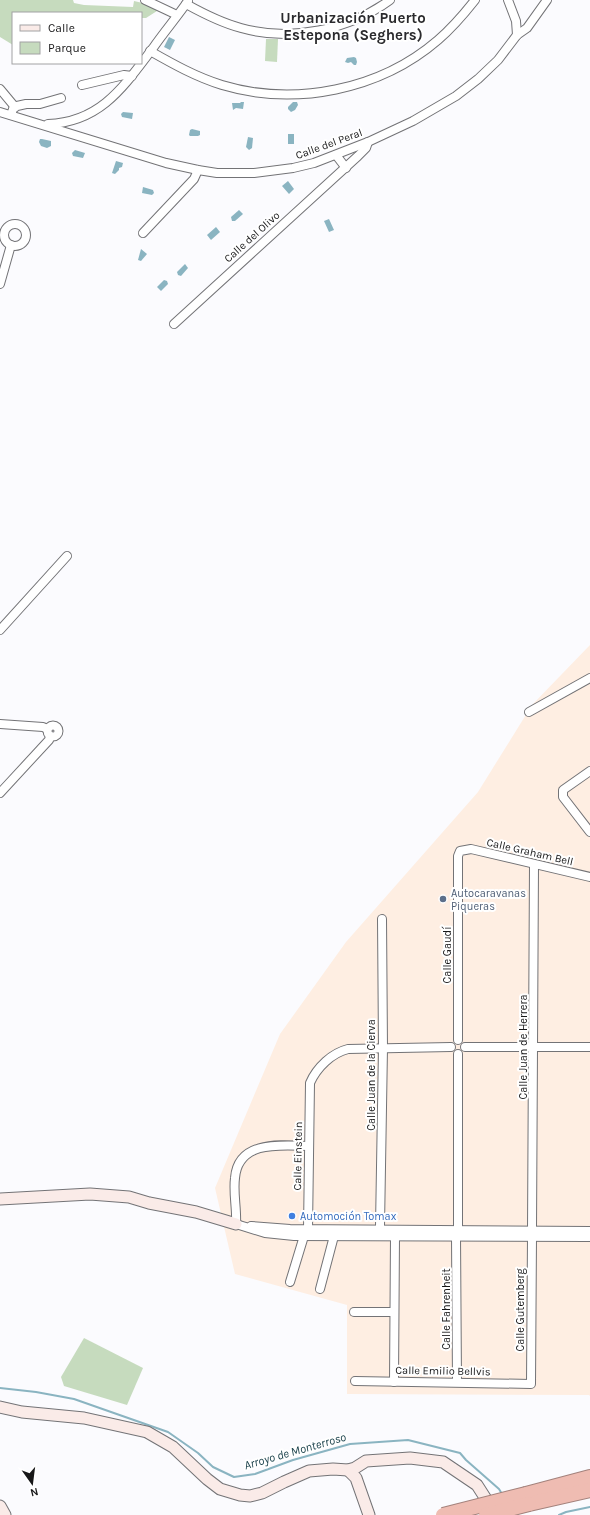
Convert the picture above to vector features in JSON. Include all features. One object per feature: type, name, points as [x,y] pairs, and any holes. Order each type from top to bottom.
[{"type":"highway","points":[[486,1515],[590,1477]]},
{"type":"highway","points":[[443,1515],[528,1499],[590,1490]]},
{"type":"street","points":[[145,0],[177,14]]},
{"type":"street","points":[[142,62],[187,2],[219,21],[242,29],[267,33],[291,34],[315,31],[351,21],[371,12],[390,0]]},
{"type":"street","points":[[150,51],[185,70],[214,82],[234,88],[274,94],[316,93],[363,82],[405,64],[426,50],[448,31],[475,0]]},
{"type":"street","points":[[508,0],[516,21],[517,35]]},
{"type":"street","name":"Calle del Peral","points":[[0,112],[170,164],[198,170],[235,173],[268,172],[304,166],[368,142],[413,121],[462,92],[487,71],[517,35],[527,28],[546,0]]},
{"type":"street","points":[[41,124],[72,121],[93,112],[108,102],[122,89],[141,64]]},
{"type":"street","points":[[82,85],[124,75],[132,76]]},
{"type":"street","points":[[0,90],[14,107]]},
{"type":"street","points":[[14,107],[26,104],[40,104],[61,98]]},
{"type":"street","points":[[11,115],[14,107]]},
{"type":"street","points":[[67,132],[72,121]]},
{"type":"street","name":"Calle del Olivo","points":[[174,324],[361,154],[366,148],[368,142]]},
{"type":"street","points":[[336,155],[346,168]]},
{"type":"street","points":[[143,233],[194,179],[198,170]]},
{"type":"street","points":[[17,224],[21,225],[26,231],[27,236],[20,246],[11,245],[4,238],[2,231],[17,224]]},
{"type":"street","points":[[0,284],[11,245]]},
{"type":"street","points":[[0,630],[68,556]]},
{"type":"street","points":[[529,712],[590,678]]},
{"type":"street","points":[[0,724],[43,727],[49,733],[49,740],[0,793]]},
{"type":"street","points":[[590,771],[563,790],[562,794],[590,832]]},
{"type":"street","name":"Calle Graham Bell","points":[[464,849],[470,849],[590,877]]},
{"type":"street","name":"Calle Gaudí","points":[[458,1040],[458,856],[460,851],[464,849]]},
{"type":"street","name":"Calle Juan de Herrera","points":[[532,1234],[534,865]]},
{"type":"street","name":"Calle Juan de la Cierva","points":[[379,1230],[383,1048],[382,919]]},
{"type":"street","points":[[451,1047],[453,1042],[458,1040],[463,1042],[465,1047]]},
{"type":"street","points":[[383,1048],[451,1047]]},
{"type":"street","points":[[451,1047],[453,1052],[458,1054]]},
{"type":"street","points":[[465,1047],[590,1047]]},
{"type":"street","points":[[458,1054],[463,1052],[465,1047]]},
{"type":"street","name":"Calle Einstein","points":[[290,1282],[306,1233],[310,1083],[318,1069],[335,1054],[341,1051],[355,1048],[383,1048]]},
{"type":"street","points":[[457,1233],[458,1054]]},
{"type":"street","points":[[236,1224],[235,1178],[238,1165],[243,1157],[258,1149],[278,1145],[309,1146]]},
{"type":"street","points":[[0,1199],[58,1196],[120,1202],[149,1203],[196,1212],[254,1231],[275,1235],[286,1232],[306,1233],[413,1230],[457,1233],[589,1235]]},
{"type":"street","points":[[236,1224],[334,1236],[437,1236],[457,1233]]},
{"type":"street","points":[[395,1236],[397,1234],[413,1230]]},
{"type":"street","name":"Calle Fahrenheit","points":[[457,1233],[457,1382]]},
{"type":"street","points":[[532,1234],[555,1237],[589,1235]]},
{"type":"street","name":"Calle Gutemberg","points":[[531,1384],[532,1234]]},
{"type":"street","points":[[320,1289],[334,1236]]},
{"type":"street","points":[[394,1382],[395,1236]]},
{"type":"street","points":[[354,1312],[394,1312]]},
{"type":"street","name":"Calle Emilio Bellvis","points":[[355,1382],[531,1384]]},
{"type":"street","points":[[0,1407],[22,1412],[84,1418],[147,1432],[173,1447],[211,1483],[220,1489],[240,1495],[250,1496],[262,1493],[309,1472],[333,1469],[348,1470],[355,1468],[366,1461],[410,1458],[443,1462],[477,1486],[497,1515]]},
{"type":"street","points":[[348,1470],[356,1478],[369,1515]]},
{"type":"street","points":[[0,1506],[5,1515]]},
{"type":"shaded area","points":[[590,645],[590,1396],[347,1394],[347,1305],[235,1274],[215,1188],[280,1034],[346,942],[478,792],[532,705]]},
{"type":"green space","points":[[0,0],[73,0],[74,3],[84,5],[133,7],[134,1],[147,4],[157,11],[146,18],[142,18],[142,12],[12,12],[12,44],[0,37]]},
{"type":"green space","points":[[266,39],[278,39],[277,62],[265,61]]},
{"type":"green space","points":[[84,1338],[143,1368],[127,1405],[64,1386],[61,1377]]},
{"type":"water","points":[[169,37],[175,40],[170,50],[164,47]]},
{"type":"water","points":[[347,58],[356,58],[357,62],[356,65],[351,62],[345,62]]},
{"type":"water","points":[[244,102],[243,109],[236,108],[233,110],[232,103]]},
{"type":"water","points":[[293,102],[297,102],[298,105],[295,110],[291,112],[288,107]]},
{"type":"water","points":[[123,112],[133,113],[132,119],[122,117],[121,114]]},
{"type":"water","points":[[190,130],[200,131],[200,135],[190,136]]},
{"type":"water","points":[[288,134],[294,134],[294,144],[288,144]]},
{"type":"water","points":[[248,137],[253,138],[252,148],[249,150],[246,147]]},
{"type":"water","points":[[40,139],[51,141],[51,146],[47,148],[41,146],[39,142]]},
{"type":"water","points":[[75,150],[85,153],[83,158],[73,156],[72,153]]},
{"type":"water","points":[[116,161],[123,163],[122,167],[119,168],[115,174],[112,173]]},
{"type":"water","points":[[288,181],[294,189],[289,194],[282,186]]},
{"type":"water","points":[[143,187],[153,190],[154,193],[152,195],[142,193]]},
{"type":"water","points":[[239,210],[243,214],[235,221],[232,221],[231,217]]},
{"type":"water","points":[[329,219],[334,230],[329,232],[324,221]]},
{"type":"water","points":[[216,227],[220,232],[211,240],[207,235]]},
{"type":"water","points":[[141,249],[147,254],[141,261],[138,260]]},
{"type":"water","points":[[185,264],[188,268],[181,276],[178,275],[177,272]]},
{"type":"water","points":[[164,280],[167,281],[168,284],[161,291],[157,287]]},
{"type":"waterway","name":"Arroyo de Monterroso","points":[[0,1388],[36,1392],[74,1399],[168,1432],[198,1453],[213,1467],[234,1477],[255,1474],[293,1460],[350,1444],[408,1440],[460,1453],[499,1489],[502,1494]]},
{"type":"waterway","points":[[559,1515],[590,1507]]},
{"type":"place","name":"Autocaravanas Piqueras","points":[[443,899]]},
{"type":"place","name":"Automoción Tomax","points":[[292,1216]]},
{"type":"district","name":"Urbanización Puerto Estepona (Seghers)","points":[[353,26]]}]
